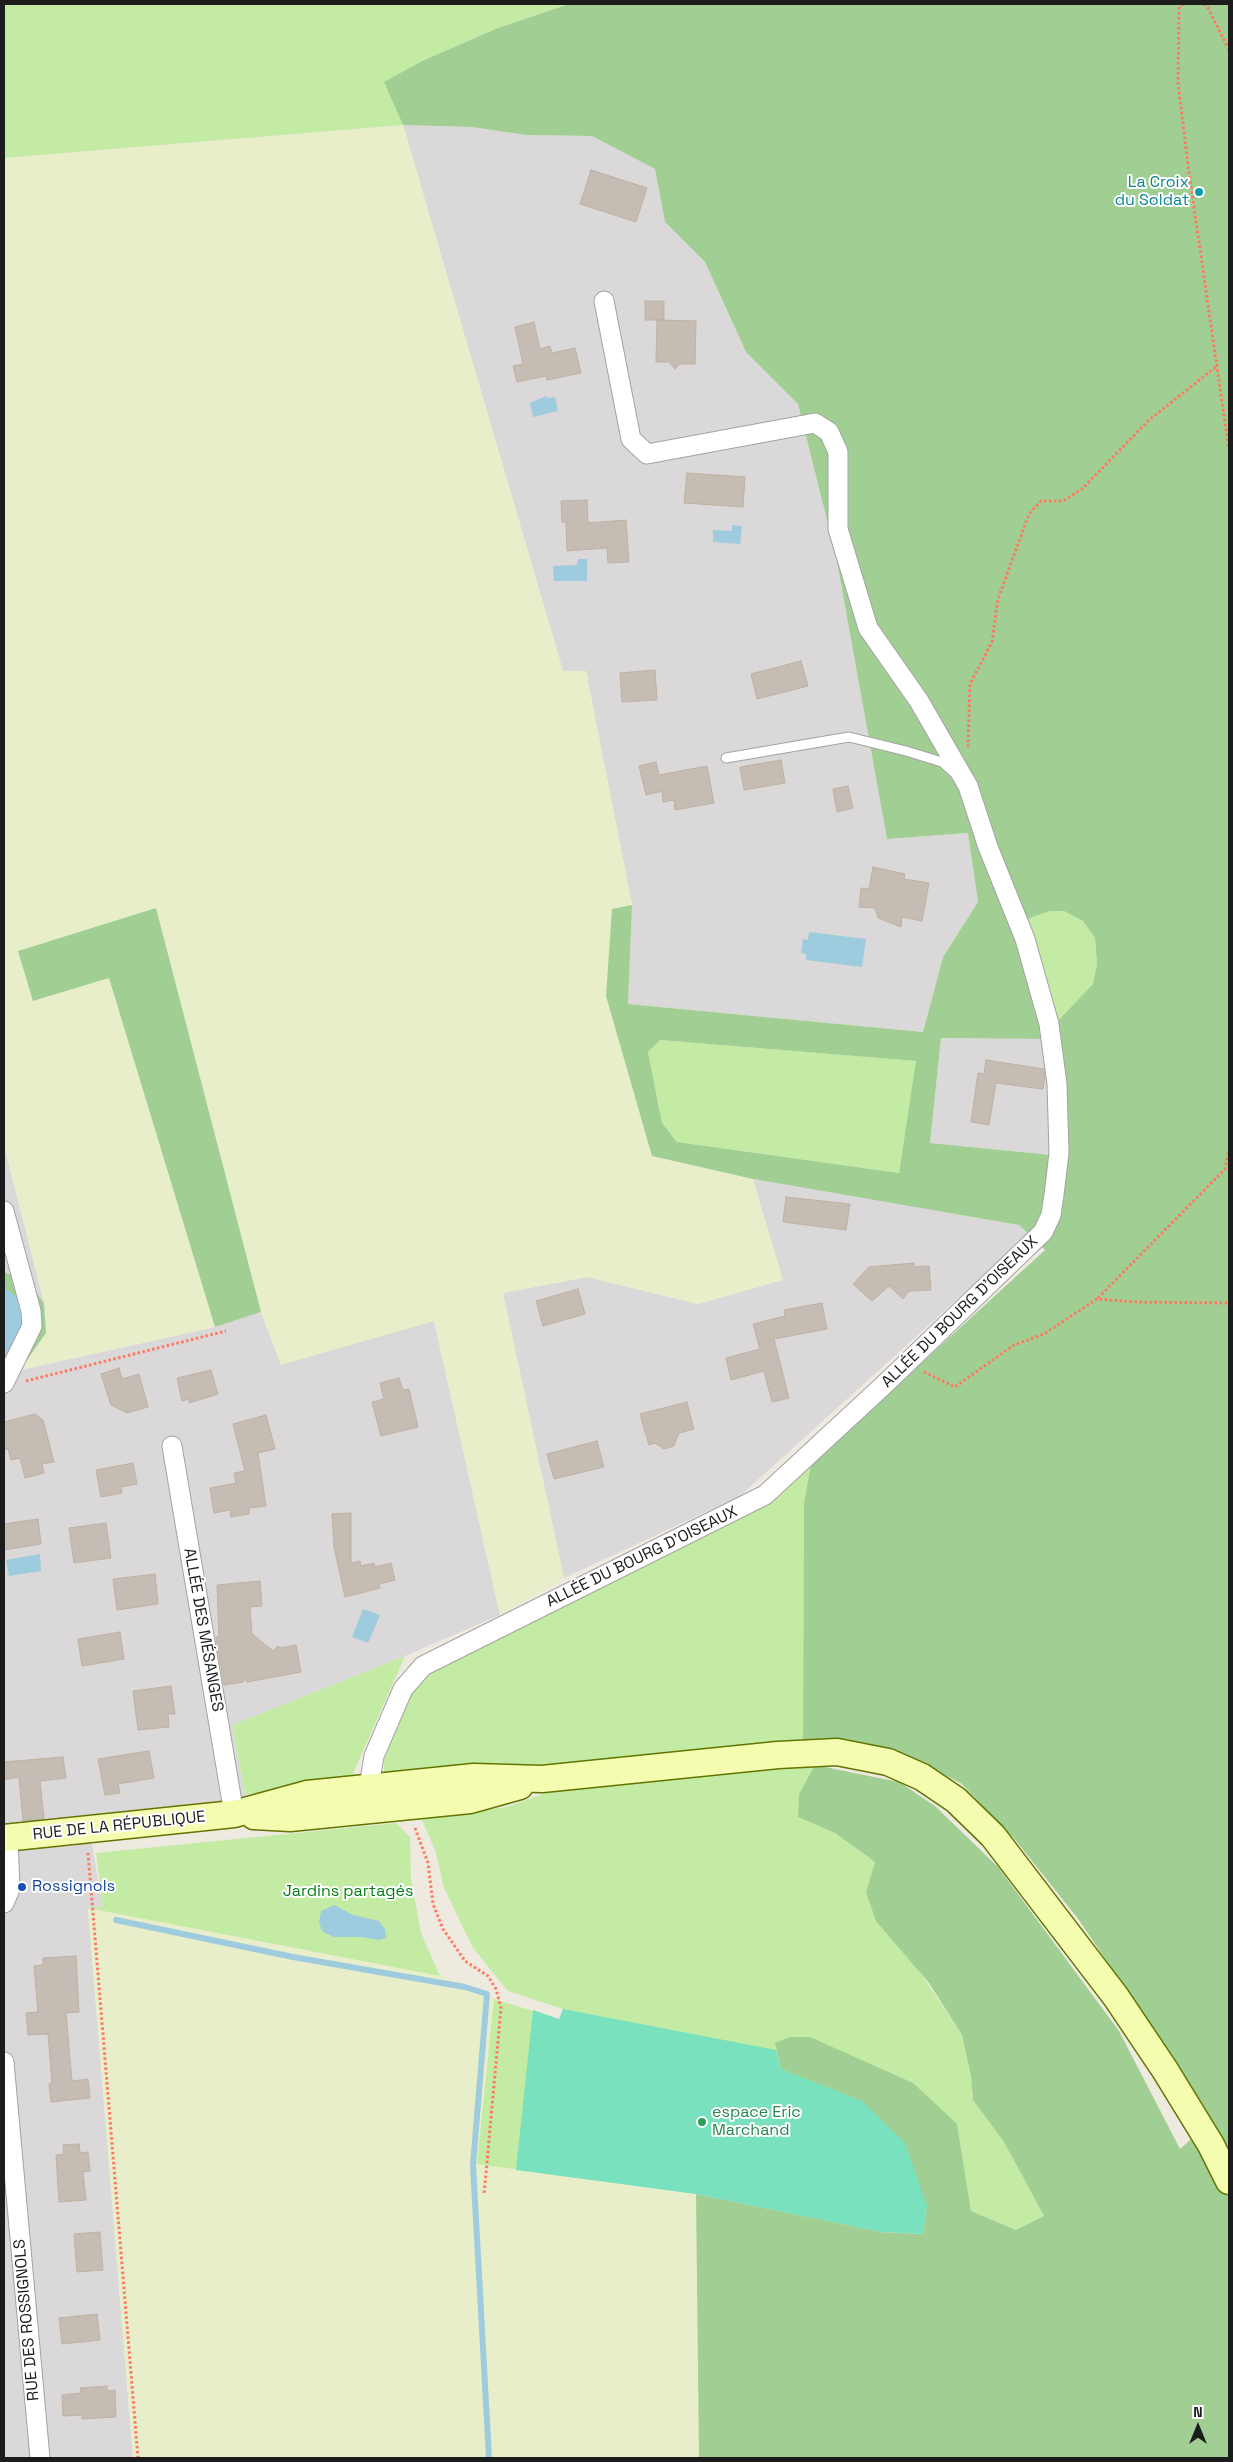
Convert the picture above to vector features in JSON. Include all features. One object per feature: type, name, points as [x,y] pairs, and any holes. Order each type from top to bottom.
[{"type":"street","name":"ALLÉE DU BOURG D'OISEAUX","points":[[367,1799],[374,1756],[403,1689],[423,1666],[765,1495],[899,1372],[1043,1232],[1051,1215],[1058,1153],[1057,1084],[1049,1024],[1025,939],[988,847],[968,786],[919,701],[868,628],[838,529],[838,452],[829,432],[815,423],[647,454],[631,439],[604,301]]},
{"type":"street","points":[[4,1211],[31,1311],[32,1326],[4,1383]]},
{"type":"street","name":"ALLÉE DES MÉSANGES","points":[[172,1446],[234,1814]]},
{"type":"street","points":[[367,1799],[474,1777],[542,1779],[778,1755],[837,1752],[888,1762],[922,1777],[956,1800],[993,1836],[1050,1908],[1116,1997],[1166,2070],[1211,2145],[1229,2181]]},
{"type":"street","points":[[367,1799],[408,1806],[470,1800],[542,1779]]},
{"type":"street","name":"RUE DE LA RÉPUBLIQUE","points":[[6,1838],[234,1814],[307,1794],[367,1799]]},
{"type":"street","points":[[4,1902],[10,1889],[6,1838]]},
{"type":"street","name":"RUE DES ROSSIGNOLS","points":[[4,2062],[40,2458]]},
{"type":"lane","points":[[726,758],[849,737],[942,762],[968,786]]},
{"type":"path","points":[[1183,4],[1179,7],[1178,83],[1229,450]]},
{"type":"path","points":[[1204,4],[1208,8],[1229,50]]},
{"type":"path","points":[[968,749],[970,684],[992,642],[998,598],[1029,514],[1041,501],[1063,501],[1082,489],[1149,420],[1217,366]]},
{"type":"path","points":[[899,1372],[920,1370],[955,1387],[1014,1345],[1044,1334],[1097,1299],[1225,1169],[1229,1150]]},
{"type":"path","points":[[1097,1299],[1135,1302],[1229,1303]]},
{"type":"path","points":[[23,1382],[226,1331]]},
{"type":"path","points":[[408,1806],[428,1863],[433,1904],[443,1929],[465,1961],[488,1976],[496,1988],[501,2008],[484,2195]]},
{"type":"path","points":[[86,1830],[138,2458]]},
{"type":"shaded area","points":[[403,125],[472,127],[527,135],[592,136],[655,169],[665,222],[705,262],[746,352],[798,404],[836,556],[887,839],[968,833],[978,902],[943,957],[923,1032],[628,1004],[632,905],[586,671],[563,671]]},
{"type":"shaded area","points":[[941,1038],[1047,1039],[1051,1155],[930,1143]]},
{"type":"shaded area","points":[[5,1145],[44,1303],[28,1281],[4,1272]]},
{"type":"shaded area","points":[[753,1179],[1019,1225],[1028,1235],[740,1496],[564,1578],[503,1293],[587,1277],[698,1304],[782,1280]]},
{"type":"shaded area","points":[[261,1312],[281,1364],[434,1321],[500,1615],[405,1656],[232,1725],[250,1823],[91,1839],[103,1907],[88,1909],[133,2458],[4,2458],[4,1379],[20,1370],[215,1327]]},
{"type":"green space","points":[[4,4],[569,4],[498,28],[422,61],[385,82],[403,125],[4,158]]},
{"type":"green space","points":[[569,4],[1229,4],[1229,2458],[699,2458],[696,2194],[881,2232],[923,2234],[927,2206],[862,2101],[781,2069],[775,2043],[790,2037],[810,2037],[913,2083],[957,2124],[971,2211],[1016,2230],[1044,2216],[1004,2142],[973,2100],[971,2076],[962,2035],[929,1983],[876,1921],[866,1892],[875,1862],[835,1833],[798,1817],[799,1794],[815,1765],[899,1782],[935,1806],[998,1867],[1119,2031],[1180,2149],[1208,2124],[1177,2066],[1079,1920],[1017,1842],[962,1784],[912,1758],[852,1741],[803,1740],[804,1503],[811,1464],[1045,1250],[1019,1225],[753,1179],[652,1156],[606,996],[612,909],[632,905],[628,1004],[923,1032],[943,957],[978,902],[968,833],[887,839],[836,556],[798,404],[746,352],[705,262],[665,222],[655,169],[592,136],[526,135],[472,127],[403,125],[384,82],[422,61],[498,28]],"holes":[[[1050,911],[1064,911],[1083,921],[1095,938],[1097,964],[1093,984],[1057,1022],[1027,919]],[[941,1038],[1047,1039],[1051,1155],[930,1143]],[[660,1040],[916,1061],[899,1173],[677,1142],[662,1123],[648,1052]]]},
{"type":"green space","points":[[403,125],[563,671],[586,671],[632,905],[612,910],[652,1156],[753,1179],[783,1280],[698,1304],[587,1277],[503,1293],[564,1578],[500,1615],[434,1321],[281,1365],[261,1312],[156,908],[18,951],[33,1001],[109,977],[215,1327],[20,1370],[46,1333],[44,1303],[4,1146],[4,158]]},
{"type":"green space","points":[[156,908],[261,1312],[215,1327],[109,978],[33,1001],[18,951]]},
{"type":"green space","points":[[1050,911],[1064,911],[1083,921],[1095,938],[1097,964],[1093,984],[1057,1023],[1027,919]]},
{"type":"green space","points":[[660,1040],[917,1061],[899,1173],[677,1142],[662,1123],[648,1052]]},
{"type":"green space","points":[[4,1272],[28,1281],[44,1303],[46,1333],[20,1370],[4,1379]]},
{"type":"green space","points":[[811,1464],[804,1503],[803,1740],[563,1765],[384,1781],[384,1760],[414,1685],[433,1669],[709,1535],[779,1497]]},
{"type":"green space","points":[[405,1656],[351,1778],[245,1795],[232,1725]]},
{"type":"green space","points":[[815,1765],[798,1817],[835,1833],[875,1862],[866,1892],[962,2035],[971,2076],[973,2100],[1004,2142],[1044,2216],[1016,2230],[971,2211],[957,2124],[881,2232],[696,2194],[477,2164],[494,1999],[559,2019],[563,2009],[508,1991],[473,1948],[444,1888],[436,1853],[421,1817],[507,1807],[548,1792],[734,1770]]},
{"type":"green space","name":"Jardins partagés","points":[[396,1823],[410,1837],[411,1879],[421,1933],[440,1976],[88,1908],[103,1907],[96,1853]]},
{"type":"green space","points":[[88,1908],[440,1976],[489,1992],[494,1999],[477,2164],[696,2194],[699,2458],[133,2458]]},
{"type":"green space","name":"espace Eric Marchand","points":[[563,2009],[776,2050],[781,2069],[862,2101],[905,2143],[927,2206],[923,2234],[881,2232],[696,2194],[516,2170],[533,2010],[559,2019]]},
{"type":"water","points":[[546,396],[547,398],[555,397],[558,411],[533,417],[530,403]]},
{"type":"water","points":[[732,525],[742,526],[740,544],[713,542],[713,530],[732,531]]},
{"type":"water","points":[[578,559],[587,559],[587,581],[554,581],[553,566],[577,565]]},
{"type":"water","points":[[809,932],[866,939],[862,967],[806,960],[806,954],[801,953],[803,939],[808,940]]},
{"type":"water","points":[[40,1554],[41,1571],[9,1576],[6,1560]]},
{"type":"water","points":[[363,1609],[380,1615],[368,1643],[352,1637]]},
{"type":"water","points":[[334,1905],[353,1915],[379,1921],[385,1929],[386,1938],[379,1940],[361,1937],[334,1937],[323,1932],[319,1923],[321,1911]]},
{"type":"building","points":[[591,170],[647,188],[636,222],[580,204]]},
{"type":"building","points":[[645,301],[664,301],[664,320],[645,320]]},
{"type":"building","points":[[657,320],[696,321],[695,364],[680,364],[675,369],[669,362],[656,362]]},
{"type":"building","points":[[534,322],[540,349],[550,346],[552,353],[575,348],[581,373],[547,380],[546,376],[517,382],[513,366],[523,364],[515,327]]},
{"type":"building","points":[[687,473],[745,477],[743,507],[684,503]]},
{"type":"building","points":[[587,500],[588,523],[626,520],[629,562],[608,563],[607,548],[567,551],[566,522],[562,522],[561,501]]},
{"type":"building","points":[[801,661],[808,686],[757,699],[751,674]]},
{"type":"building","points":[[655,670],[657,700],[622,702],[620,673]]},
{"type":"building","points":[[781,760],[785,783],[744,790],[740,767]]},
{"type":"building","points":[[656,762],[659,775],[707,766],[714,803],[675,810],[674,800],[663,802],[662,791],[646,795],[639,766]]},
{"type":"building","points":[[848,786],[853,808],[837,812],[833,789]]},
{"type":"building","points":[[873,867],[905,874],[904,879],[929,883],[922,921],[902,917],[901,927],[878,918],[875,908],[859,907],[861,888],[869,889]]},
{"type":"building","points":[[986,1060],[1044,1069],[1045,1077],[1043,1089],[996,1083],[989,1125],[971,1122],[978,1073],[984,1074]]},
{"type":"building","points":[[786,1197],[850,1204],[846,1230],[783,1222]]},
{"type":"building","points":[[914,1263],[914,1267],[929,1266],[931,1290],[909,1291],[903,1299],[889,1286],[872,1301],[853,1284],[869,1267]]},
{"type":"building","points":[[578,1289],[585,1314],[543,1326],[536,1301]]},
{"type":"building","points":[[822,1303],[827,1329],[774,1339],[789,1398],[772,1402],[764,1371],[731,1380],[726,1358],[760,1349],[753,1324],[785,1316],[784,1310]]},
{"type":"building","points":[[119,1368],[122,1379],[139,1374],[148,1407],[127,1413],[111,1405],[101,1374]]},
{"type":"building","points":[[211,1370],[218,1394],[189,1403],[189,1399],[182,1401],[177,1378]]},
{"type":"building","points":[[399,1378],[403,1390],[409,1389],[418,1427],[381,1436],[372,1402],[384,1399],[380,1383]]},
{"type":"building","points":[[687,1402],[694,1429],[679,1433],[674,1446],[664,1449],[655,1443],[649,1445],[640,1414]]},
{"type":"building","points":[[35,1414],[43,1420],[54,1462],[42,1464],[44,1473],[25,1478],[20,1458],[11,1460],[8,1449],[4,1450],[4,1422]]},
{"type":"building","points":[[266,1415],[275,1449],[258,1453],[266,1506],[249,1508],[249,1514],[231,1517],[230,1510],[214,1513],[210,1488],[236,1483],[234,1473],[245,1471],[233,1424]]},
{"type":"building","points":[[597,1441],[604,1467],[554,1479],[547,1454]]},
{"type":"building","points":[[133,1463],[137,1484],[121,1487],[122,1493],[101,1497],[96,1470]]},
{"type":"building","points":[[351,1513],[351,1563],[360,1561],[361,1566],[374,1563],[375,1567],[391,1563],[395,1580],[379,1584],[380,1588],[345,1597],[334,1547],[332,1514]]},
{"type":"building","points":[[38,1519],[41,1544],[4,1550],[4,1524]]},
{"type":"building","points":[[106,1523],[111,1558],[74,1563],[69,1528]]},
{"type":"building","points":[[155,1574],[158,1604],[117,1610],[113,1579]]},
{"type":"building","points":[[260,1581],[262,1606],[250,1607],[252,1634],[273,1651],[278,1646],[281,1648],[296,1645],[301,1672],[247,1682],[244,1679],[243,1682],[224,1685],[216,1637],[219,1637],[217,1585]]},
{"type":"building","points":[[120,1632],[124,1659],[82,1666],[78,1639]]},
{"type":"building","points":[[171,1686],[175,1714],[168,1714],[169,1727],[138,1730],[133,1691]]},
{"type":"building","points":[[149,1751],[154,1778],[118,1784],[120,1793],[105,1795],[98,1759]]},
{"type":"building","points":[[63,1757],[66,1778],[40,1781],[44,1819],[23,1821],[19,1777],[4,1780],[4,1762]]},
{"type":"building","points":[[76,1956],[79,2012],[66,2013],[72,2081],[88,2079],[90,2098],[51,2102],[49,2084],[52,2083],[48,2034],[28,2035],[26,2013],[38,2012],[34,1966],[43,1965],[43,1958]]},
{"type":"building","points":[[79,2144],[80,2153],[88,2152],[90,2171],[83,2172],[86,2200],[59,2202],[56,2155],[64,2154],[63,2145]]},
{"type":"building","points":[[100,2232],[103,2270],[77,2272],[74,2234]]},
{"type":"building","points":[[97,2314],[100,2340],[62,2344],[59,2318]]},
{"type":"building","points":[[107,2386],[107,2391],[115,2390],[116,2417],[82,2419],[82,2415],[63,2416],[62,2395],[81,2393],[80,2388]]},
{"type":"waterway","points":[[4,1300],[11,1307],[16,1326],[4,1353]]},
{"type":"waterway","points":[[116,1920],[293,1957],[465,1987],[487,1994],[473,2165],[489,2458]]},
{"type":"place","name":"La Croix du Soldat","points":[[1199,192]]},
{"type":"place","name":"Rossignols","points":[[22,1887]]},
{"type":"place","name":"espace Eric Marchand","points":[[702,2122]]}]
